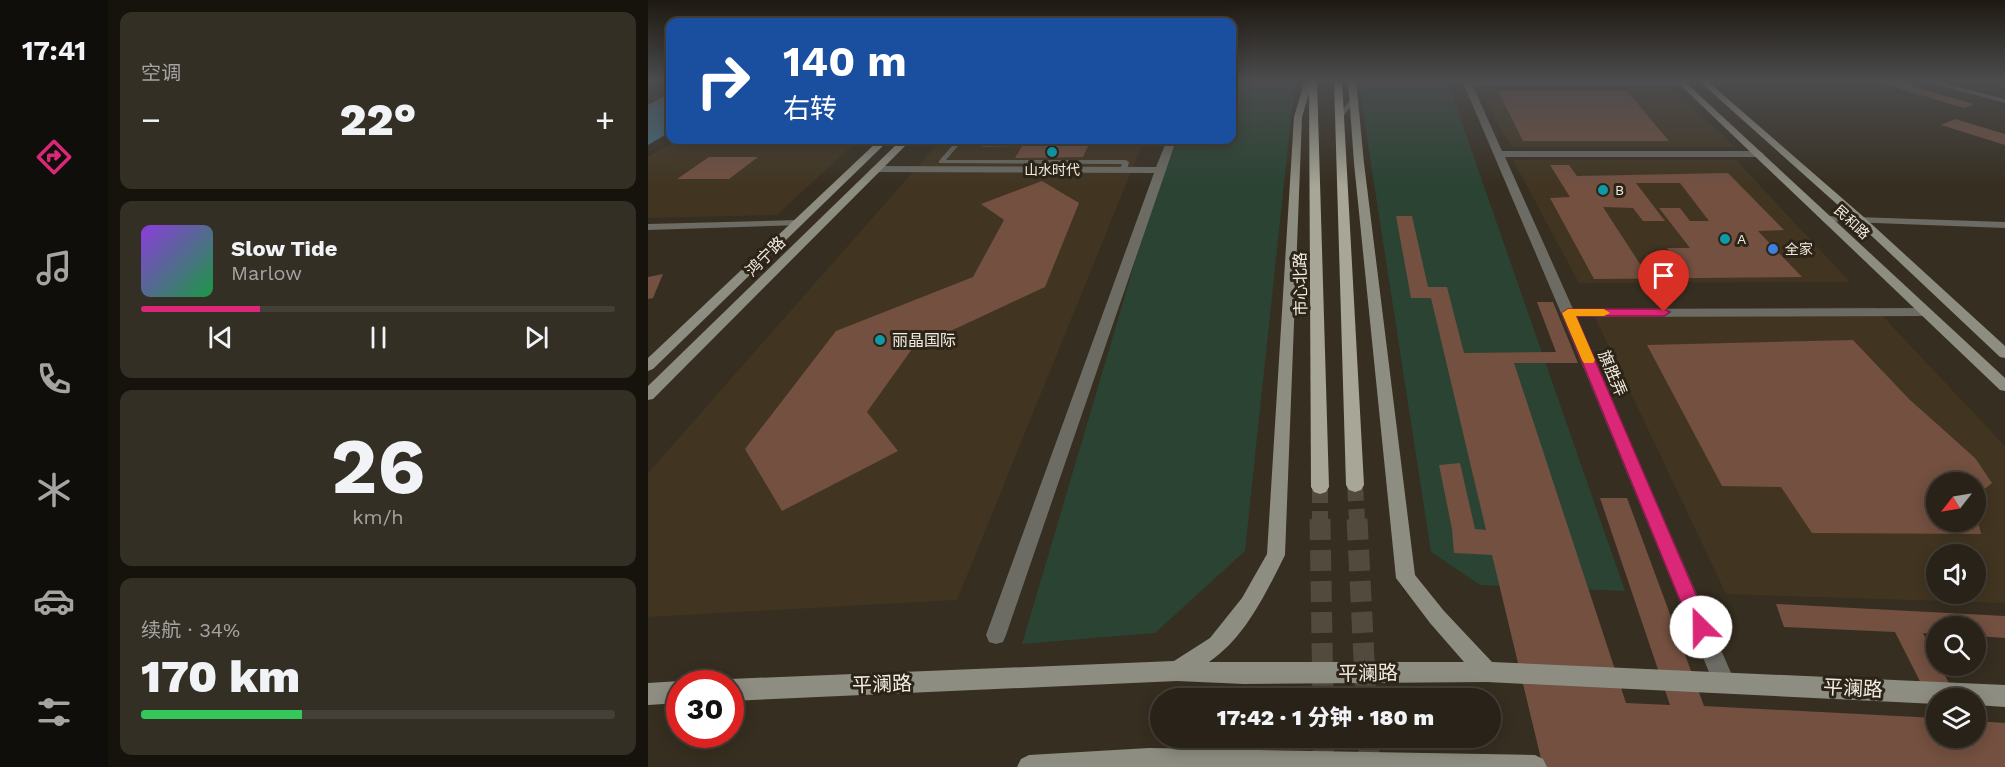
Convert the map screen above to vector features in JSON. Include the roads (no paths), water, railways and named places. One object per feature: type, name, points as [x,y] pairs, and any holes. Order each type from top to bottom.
[{"type":"main road","points":[[1177,671],[1217,645],[1249,604],[1276,555],[1298,116]]},
{"type":"main road","name":"市心北路","points":[[1312,116],[1320,487]]},
{"type":"main road","points":[[1355,116],[1406,578],[1437,617],[1487,672]]},
{"type":"main road","name":"民和路","points":[[1718,116],[2005,386]]},
{"type":"main road","name":"民和路","points":[[1743,116],[1862,221],[2005,354]]},
{"type":"main road","points":[[1340,117],[1355,485]]},
{"type":"main road","name":"鸿宁路","points":[[648,366],[880,144]]},
{"type":"main road","name":"鸿宁路","points":[[648,395],[902,144]]},
{"type":"main road","name":"平澜路","points":[[744,689],[1177,671],[1244,674],[1487,672],[2005,696]]},
{"type":"main road","points":[[648,694],[666,693]]},
{"type":"main road","points":[[1029,767],[1149,760],[1535,767]]},
{"type":"street","name":"旗胜弄","points":[[1481,116],[1568,313],[1724,682]]},
{"type":"street","points":[[996,635],[1170,144]]},
{"type":"street","points":[[1497,154],[1759,154]]},
{"type":"street","points":[[876,169],[1161,170]]},
{"type":"street","points":[[1827,219],[2005,225]]},
{"type":"street","points":[[648,227],[798,223]]},
{"type":"street","points":[[1568,313],[1926,312]]},
{"type":"lane","points":[[957,144],[941,162],[1126,162],[1123,170]]},
{"type":"water","points":[[648,116],[666,116],[666,134],[648,145]]},
{"type":"tunnel","points":[[1355,485],[1357,520]]},
{"type":"tunnel","points":[[1320,487],[1320,519]]},
{"type":"tunnel","points":[[1320,519],[1323,688]]},
{"type":"tunnel","points":[[1357,519],[1365,688]]},
{"type":"tunnel","points":[[1323,748],[1324,767]]},
{"type":"tunnel","points":[[1369,748],[1370,767]]},
{"type":"place","name":"山水时代","points":[[1052,152]]},
{"type":"place","name":"B","points":[[1603,190]]},
{"type":"place","name":"A","points":[[1725,239]]},
{"type":"place","name":"全家","points":[[1773,249]]},
{"type":"place","name":"丽晶国际","points":[[880,340]]}]
